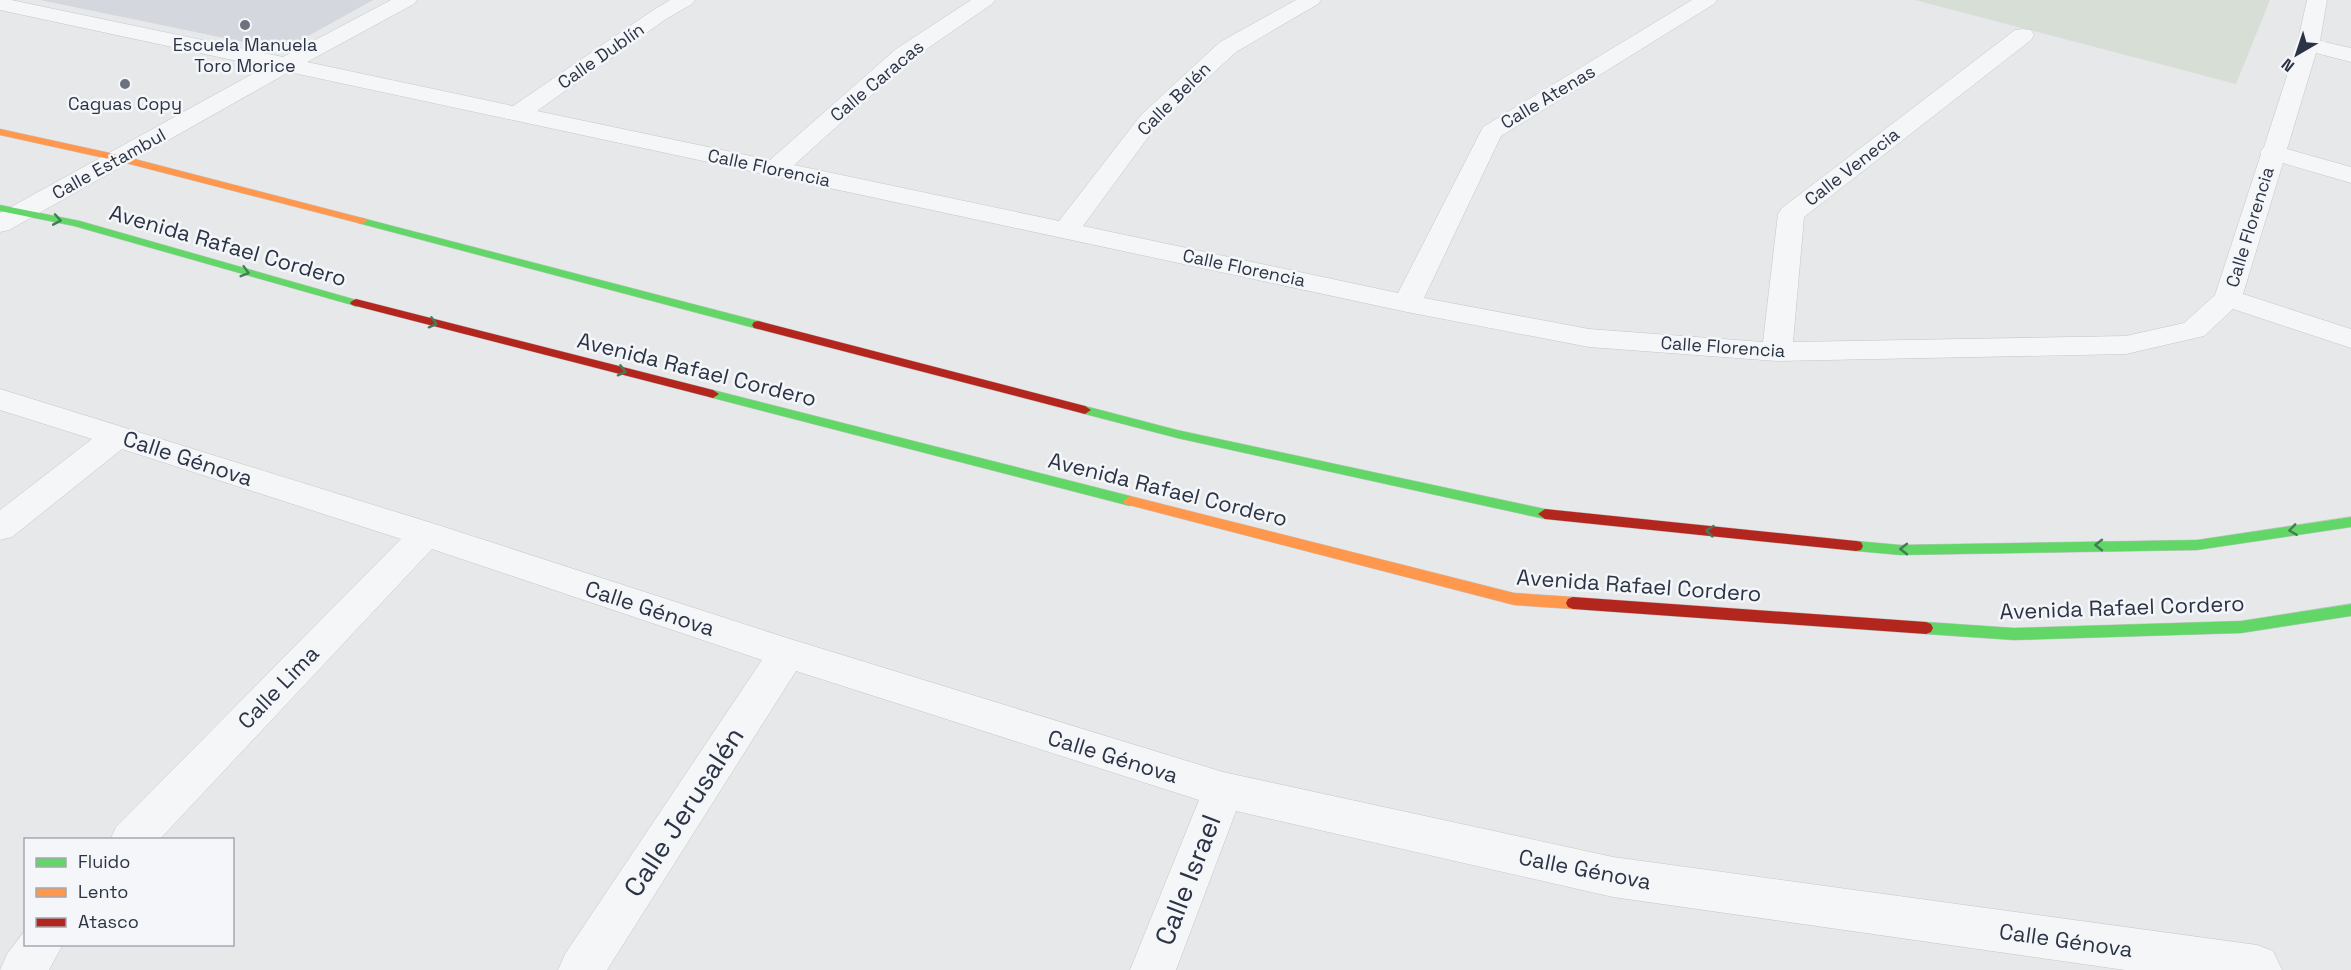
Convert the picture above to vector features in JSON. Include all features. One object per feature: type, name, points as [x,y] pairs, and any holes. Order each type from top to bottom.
[{"type":"main road","points":[[0,132],[119,158],[1177,434],[1530,513],[1900,550],[2000,546],[2197,545],[2351,522]]},
{"type":"main road","name":"Avenida Rafael Cordero","points":[[6,215],[76,223],[331,297],[1514,599],[2014,634],[2241,627],[2351,610]]},
{"type":"street","name":"Calle Estambul","points":[[6,215],[119,158],[407,0]]},
{"type":"street","name":"Calle Dublín","points":[[517,114],[659,15],[686,0]]},
{"type":"street","name":"Calle Caracas","points":[[775,170],[904,54],[985,0]]},
{"type":"street","name":"Calle Belén","points":[[1066,230],[1149,120],[1228,47],[1311,0]]},
{"type":"street","name":"Calle Atenas","points":[[1407,303],[1491,132],[1707,0]]},
{"type":"street","name":"Calle Florencia","points":[[0,4],[1407,303],[1589,338],[1777,352],[2126,345],[2194,330],[2228,298],[2272,152],[2308,45],[2317,0]]},
{"type":"street","name":"Calle Venecia","points":[[1777,352],[1791,213],[2023,35]]},
{"type":"street","points":[[2308,45],[2351,55]]},
{"type":"street","points":[[2272,152],[2351,175]]},
{"type":"street","points":[[2228,298],[2351,339]]},
{"type":"street","name":"Calle Génova","points":[[0,399],[426,534],[787,653],[1223,790],[1612,878],[2257,967],[2259,970]]},
{"type":"street","points":[[0,528],[117,436]]},
{"type":"street","name":"Calle Lima","points":[[133,838],[426,534]]},
{"type":"street","name":"Calle Jerusalén","points":[[581,970],[787,653]]},
{"type":"street","name":"Calle Israel","points":[[1153,970],[1223,790]]},
{"type":"street","points":[[23,970],[40,946]]},
{"type":"shaded area","name":"Escuela Manuela Toro Morice","points":[[40,0],[373,0],[283,50]]},
{"type":"shaded area","points":[[1915,0],[2270,0],[2236,84]]},
{"type":"traffic: fast","points":[[0,208],[76,223],[356,303]]},
{"type":"traffic: fast","points":[[362,221],[758,325]]},
{"type":"traffic: fast","points":[[713,394],[1130,501]]},
{"type":"traffic: fast","points":[[1085,410],[1177,434],[1545,514]]},
{"type":"traffic: fast","points":[[1856,546],[1900,550],[2197,545],[2351,522]]},
{"type":"traffic: fast","points":[[1926,628],[2014,634],[2241,627],[2351,610]]},
{"type":"traffic: slow","points":[[0,132],[119,158],[362,221]]},
{"type":"traffic: slow","points":[[1130,501],[1514,599],[1573,603]]},
{"type":"traffic: jam","points":[[356,303],[713,394]]},
{"type":"traffic: jam","points":[[758,325],[1085,410]]},
{"type":"traffic: jam","points":[[1545,514],[1856,546]]},
{"type":"traffic: jam","points":[[1573,603],[1926,628]]},
{"type":"place","name":"Escuela Manuela Toro Morice","points":[[245,25]]},
{"type":"place","name":"Caguas Copy","points":[[125,84]]}]
